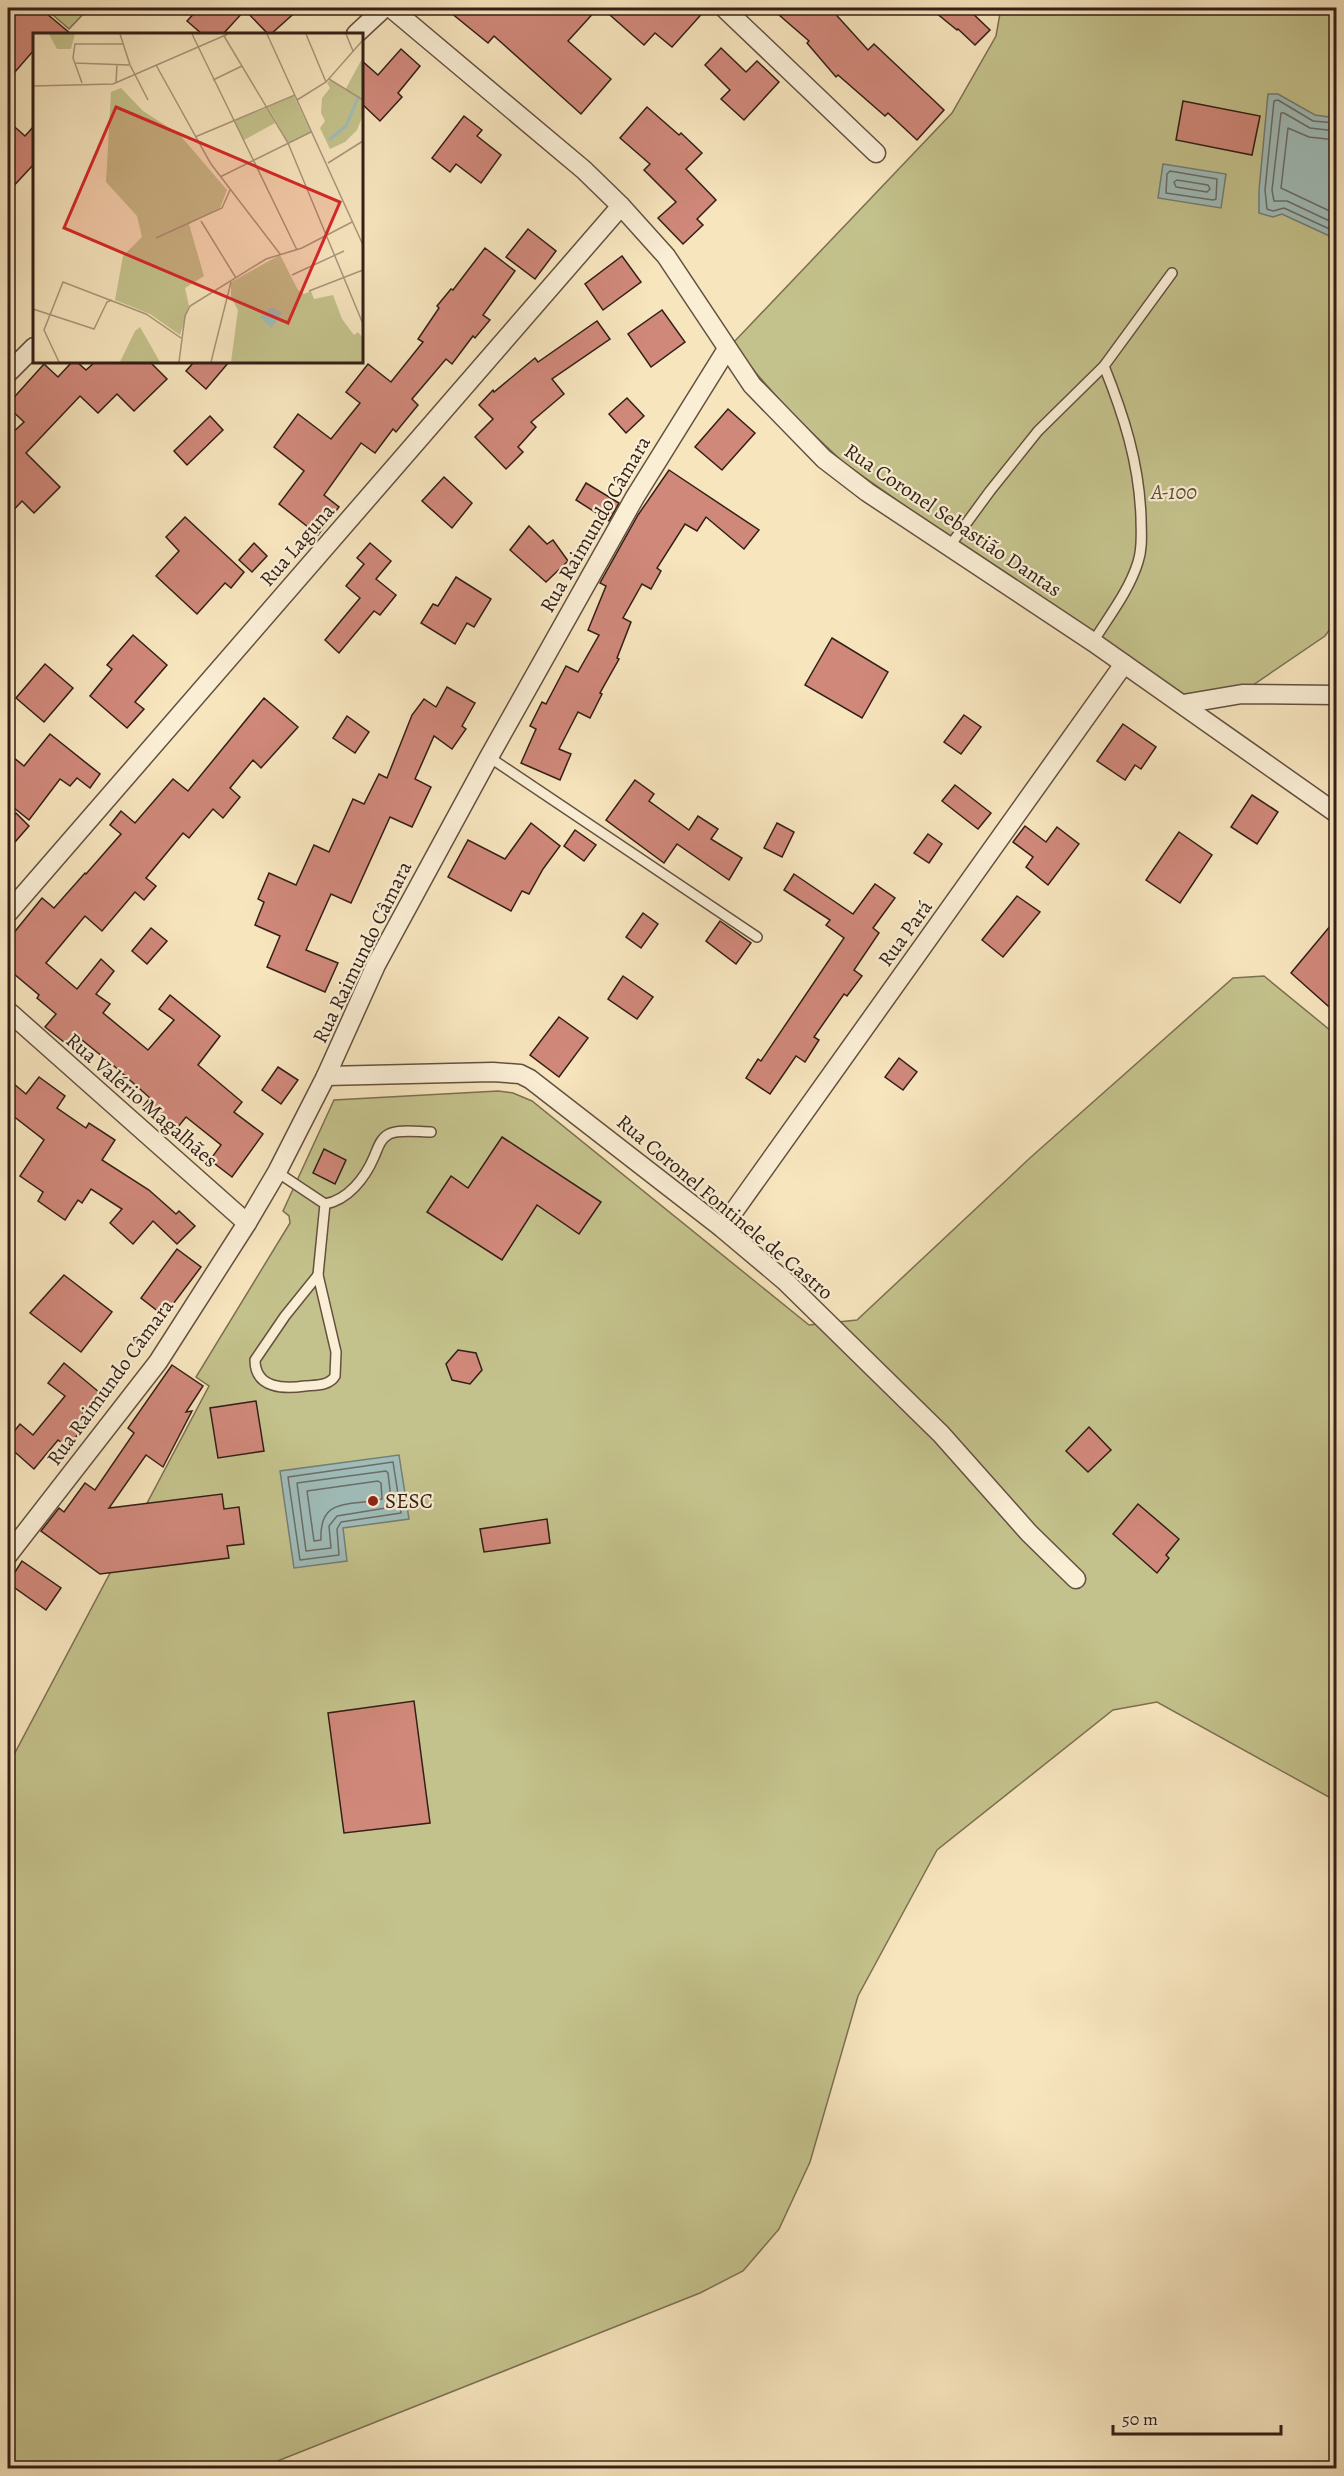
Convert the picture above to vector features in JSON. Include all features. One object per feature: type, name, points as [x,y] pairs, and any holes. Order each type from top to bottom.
[{"type":"street","points":[[357,33],[384,8]]},
{"type":"street","name":"Rua Coronel Sebastião Dantas","points":[[391,8],[584,170],[621,206],[666,256],[752,385],[824,459],[867,492],[1093,642],[1336,813]]},
{"type":"street","points":[[724,8],[876,153]]},
{"type":"street","name":"Rua Laguna","points":[[8,913],[621,206]]},
{"type":"street","points":[[8,373],[33,347]]},
{"type":"street","name":"Rua Raimundo Câmara","points":[[8,1555],[158,1362],[247,1223],[277,1172],[326,1076],[376,965],[489,757],[629,506],[727,349]]},
{"type":"street","name":"Rua Pará","points":[[722,1228],[1124,664]]},
{"type":"street","points":[[1183,704],[1242,694],[1336,695]]},
{"type":"street","name":"Rua Valério Magalhães","points":[[8,1011],[247,1223]]},
{"type":"street","name":"Rua Coronel Fontinele de Castro","points":[[326,1076],[493,1072],[520,1074],[559,1100],[722,1228],[785,1281],[941,1434],[1029,1533],[1076,1579]]},
{"type":"lane","points":[[949,547],[1038,431],[1104,366],[1172,273]]},
{"type":"lane","points":[[1093,642],[1129,585],[1139,560],[1142,542],[1140,499],[1134,456],[1124,417],[1104,366]]},
{"type":"lane","points":[[489,757],[757,938]]},
{"type":"lane","points":[[277,1172],[325,1204],[339,1200],[354,1188],[372,1161],[381,1140],[391,1133],[431,1132]]},
{"type":"lane","points":[[318,1275],[285,1316],[255,1360],[258,1372],[276,1388],[285,1389],[327,1383],[335,1376],[336,1352],[318,1275],[325,1204]]},
{"type":"green space","points":[[45,8],[89,8],[69,29]]},
{"type":"green space","name":"A-100","points":[[1001,8],[1336,8],[1336,621],[1325,636],[1253,685],[1185,696],[946,535],[843,462],[792,414],[733,343],[952,113],[996,36]]},
{"type":"green space","points":[[1264,976],[1336,1035],[1336,1801],[1157,1702],[1113,1710],[937,1850],[858,1996],[810,2162],[779,2229],[743,2271],[700,2293],[260,2468],[8,2468],[8,1766],[209,1386],[196,1377],[290,1223],[289,1216],[283,1211],[334,1100],[498,1091],[513,1093],[532,1101],[809,1325],[857,1320],[1031,1157],[1233,978]]},
{"type":"water","points":[[1268,94],[1278,94],[1315,115],[1336,118],[1336,239],[1282,214],[1273,217],[1259,213]]},
{"type":"water","points":[[1163,164],[1226,174],[1221,208],[1158,198]]},
{"type":"water","points":[[399,1455],[409,1519],[343,1528],[347,1561],[294,1568],[280,1471]]},
{"type":"building","points":[[8,8],[40,8],[70,33],[33,33],[33,51],[8,80]]},
{"type":"building","points":[[199,8],[300,8],[272,33],[267,33],[245,10],[224,33],[201,33],[187,21]]},
{"type":"building","points":[[445,8],[598,8],[568,41],[611,79],[581,114],[494,36],[488,43]]},
{"type":"building","points":[[602,8],[707,8],[672,47],[655,33],[644,45]]},
{"type":"building","points":[[771,8],[830,8],[868,50],[874,44],[944,110],[917,140],[888,113],[885,116],[838,75],[836,77],[807,43],[809,41]]},
{"type":"building","points":[[930,8],[967,8],[990,30],[975,45]]},
{"type":"building","points":[[721,48],[746,72],[757,61],[779,82],[744,120],[721,99],[730,90],[705,65]]},
{"type":"building","points":[[401,49],[420,66],[398,93],[402,97],[380,121],[363,105],[363,62],[378,75]]},
{"type":"building","points":[[1183,101],[1260,116],[1252,155],[1176,140]]},
{"type":"building","points":[[647,107],[679,135],[681,133],[702,153],[686,169],[716,200],[697,219],[703,225],[683,244],[658,218],[676,202],[644,170],[650,164],[620,138]]},
{"type":"building","points":[[464,116],[482,130],[477,136],[501,155],[481,183],[456,164],[450,172],[432,158]]},
{"type":"building","points":[[8,121],[25,136],[33,127],[33,165],[8,192]]},
{"type":"building","points":[[528,229],[556,251],[535,279],[506,257]]},
{"type":"building","points":[[485,248],[515,271],[483,315],[490,320],[475,338],[473,336],[452,364],[446,359],[412,399],[418,405],[396,432],[393,429],[375,453],[361,443],[324,495],[339,507],[318,535],[279,504],[304,471],[274,447],[298,414],[331,439],[360,403],[346,392],[368,364],[391,382],[423,342],[418,339],[439,308],[437,306],[451,289],[453,290]]},
{"type":"building","points":[[622,256],[641,282],[603,310],[585,284]]},
{"type":"building","points":[[662,310],[685,342],[651,367],[628,334]]},
{"type":"building","points":[[597,321],[610,339],[552,379],[564,394],[531,422],[536,427],[518,447],[523,452],[506,469],[475,437],[493,419],[479,405],[493,390],[494,392],[535,358],[538,362]]},
{"type":"building","points":[[71,363],[78,363],[86,370],[94,363],[151,363],[167,379],[134,411],[117,394],[98,413],[80,396],[26,453],[60,487],[34,513],[22,501],[8,516],[8,435],[24,422],[8,407],[8,404],[44,364],[58,377]]},
{"type":"building","points":[[193,363],[228,363],[206,389],[186,371]]},
{"type":"building","points":[[627,398],[644,416],[626,433],[609,414]]},
{"type":"building","points":[[728,409],[755,433],[722,470],[695,447]]},
{"type":"building","points":[[210,416],[223,430],[187,465],[174,451]]},
{"type":"building","points":[[669,470],[759,530],[744,549],[706,517],[697,531],[685,524],[657,568],[661,571],[651,589],[642,584],[623,618],[631,622],[617,658],[619,659],[600,693],[602,694],[590,718],[578,712],[559,749],[571,754],[560,780],[521,763],[536,729],[530,726],[542,702],[546,704],[566,666],[578,672],[599,635],[588,630],[606,586],[600,583],[638,515]]},
{"type":"building","points":[[444,477],[472,503],[452,528],[422,501]]},
{"type":"building","points":[[586,483],[619,503],[609,521],[576,500]]},
{"type":"building","points":[[185,517],[244,572],[231,588],[225,583],[197,614],[156,576],[179,551],[166,537]]},
{"type":"building","points":[[529,526],[547,544],[553,540],[568,561],[546,582],[510,550]]},
{"type":"building","points":[[254,543],[267,556],[252,572],[239,560]]},
{"type":"building","points":[[370,543],[391,561],[376,579],[396,595],[380,615],[374,611],[339,653],[325,640],[360,598],[346,586],[364,564],[357,558]]},
{"type":"building","points":[[456,577],[491,599],[474,627],[467,623],[455,644],[421,623],[433,604],[438,606]]},
{"type":"building","points":[[133,635],[167,665],[135,702],[144,709],[127,728],[90,696],[112,669],[107,665]]},
{"type":"building","points":[[832,638],[888,672],[862,718],[805,685]]},
{"type":"building","points":[[45,664],[73,688],[44,722],[16,698]]},
{"type":"building","points":[[447,687],[475,703],[462,726],[466,729],[452,749],[434,736],[415,779],[431,787],[412,827],[390,817],[351,903],[331,894],[306,950],[338,963],[325,992],[267,967],[280,936],[255,925],[264,902],[258,899],[269,873],[296,885],[314,845],[329,852],[353,799],[364,804],[379,774],[387,778],[412,715],[424,699],[436,707]]},
{"type":"building","points":[[264,698],[298,727],[261,768],[253,760],[230,788],[240,797],[223,818],[213,809],[189,838],[183,833],[146,878],[156,886],[144,900],[135,892],[102,931],[85,916],[46,963],[77,989],[101,959],[114,971],[96,994],[110,1004],[103,1013],[148,1050],[174,1020],[159,1009],[170,995],[220,1036],[198,1065],[242,1102],[234,1112],[263,1134],[232,1177],[210,1160],[221,1145],[186,1117],[173,1133],[142,1108],[150,1098],[114,1066],[82,1040],[74,1050],[45,1027],[56,1014],[37,998],[39,995],[8,969],[8,940],[42,898],[54,908],[86,874],[121,834],[110,825],[121,811],[135,823],[173,779],[188,791]]},
{"type":"building","points":[[964,715],[981,727],[961,754],[944,742]]},
{"type":"building","points":[[347,716],[369,732],[355,753],[333,738]]},
{"type":"building","points":[[1123,724],[1156,747],[1141,769],[1135,765],[1125,780],[1097,761]]},
{"type":"building","points":[[50,734],[100,774],[90,788],[77,778],[70,786],[60,779],[29,820],[8,803],[8,753],[24,766]]},
{"type":"building","points":[[635,780],[654,794],[649,801],[689,830],[698,816],[718,829],[711,839],[742,858],[729,880],[677,844],[664,863],[606,820]]},
{"type":"building","points":[[955,785],[991,813],[978,829],[942,801]]},
{"type":"building","points":[[1252,795],[1278,812],[1257,844],[1231,827]]},
{"type":"building","points":[[16,813],[29,826],[8,850],[8,822]]},
{"type":"building","points":[[531,823],[560,846],[543,869],[529,894],[522,891],[511,911],[448,877],[468,840],[505,859]]},
{"type":"building","points":[[777,823],[794,832],[782,857],[764,848]]},
{"type":"building","points":[[1025,826],[1046,842],[1057,827],[1079,844],[1048,885],[1026,867],[1033,857],[1013,842]]},
{"type":"building","points":[[575,830],[596,845],[584,861],[564,846]]},
{"type":"building","points":[[1179,832],[1212,855],[1180,903],[1146,880]]},
{"type":"building","points":[[928,834],[942,844],[929,863],[914,853]]},
{"type":"building","points":[[794,874],[853,914],[875,884],[895,898],[873,928],[879,933],[854,970],[862,976],[847,996],[844,994],[814,1037],[819,1040],[805,1062],[796,1056],[770,1094],[746,1078],[758,1059],[761,1061],[844,938],[826,925],[830,920],[784,890]]},
{"type":"building","points":[[1017,896],[1040,912],[1003,957],[982,940]]},
{"type":"building","points":[[643,913],[658,924],[641,948],[626,937]]},
{"type":"building","points":[[1336,919],[1336,1013],[1291,973]]},
{"type":"building","points":[[720,921],[751,943],[736,964],[706,941]]},
{"type":"building","points":[[151,928],[167,941],[147,964],[132,951]]},
{"type":"building","points":[[623,976],[653,997],[637,1019],[608,999]]},
{"type":"building","points":[[559,1017],[588,1038],[559,1077],[530,1055]]},
{"type":"building","points":[[899,1058],[917,1072],[903,1090],[885,1077]]},
{"type":"building","points":[[278,1067],[298,1080],[281,1104],[262,1090]]},
{"type":"building","points":[[39,1077],[65,1096],[57,1108],[86,1128],[89,1123],[115,1140],[102,1160],[149,1190],[176,1214],[179,1211],[195,1226],[177,1244],[153,1221],[133,1244],[110,1223],[122,1209],[91,1189],[82,1203],[78,1200],[65,1220],[38,1201],[43,1192],[20,1176],[44,1140],[8,1112],[8,1079],[26,1094]]},
{"type":"building","points":[[502,1137],[601,1202],[579,1234],[537,1205],[502,1260],[427,1212],[451,1176],[468,1188]]},
{"type":"building","points":[[324,1149],[346,1160],[335,1184],[313,1173]]},
{"type":"building","points":[[177,1249],[201,1267],[164,1316],[141,1298]]},
{"type":"building","points":[[64,1275],[112,1312],[81,1352],[30,1313]]},
{"type":"building","points":[[458,1350],[476,1353],[482,1370],[470,1384],[452,1380],[446,1364]]},
{"type":"building","points":[[64,1363],[99,1392],[81,1416],[89,1422],[67,1447],[58,1440],[34,1469],[8,1446],[8,1439],[20,1424],[33,1435],[65,1396],[48,1383]]},
{"type":"building","points":[[172,1365],[203,1386],[186,1412],[192,1411],[163,1467],[146,1455],[109,1508],[222,1494],[224,1509],[239,1507],[244,1544],[227,1546],[229,1558],[100,1574],[41,1531],[59,1508],[64,1512],[85,1483],[95,1490],[134,1433],[128,1428]]},
{"type":"building","points":[[256,1401],[264,1451],[218,1458],[210,1408]]},
{"type":"building","points":[[1089,1427],[1111,1450],[1088,1472],[1066,1451]]},
{"type":"building","points":[[1138,1504],[1179,1539],[1166,1555],[1169,1558],[1157,1573],[1113,1534]]},
{"type":"building","points":[[547,1519],[550,1543],[484,1552],[480,1529]]},
{"type":"building","points":[[22,1561],[61,1588],[46,1610],[8,1583]]},
{"type":"building","points":[[414,1701],[430,1823],[344,1833],[328,1713]]},
{"type":"place","name":"SESC","points":[[373,1501]]}]
